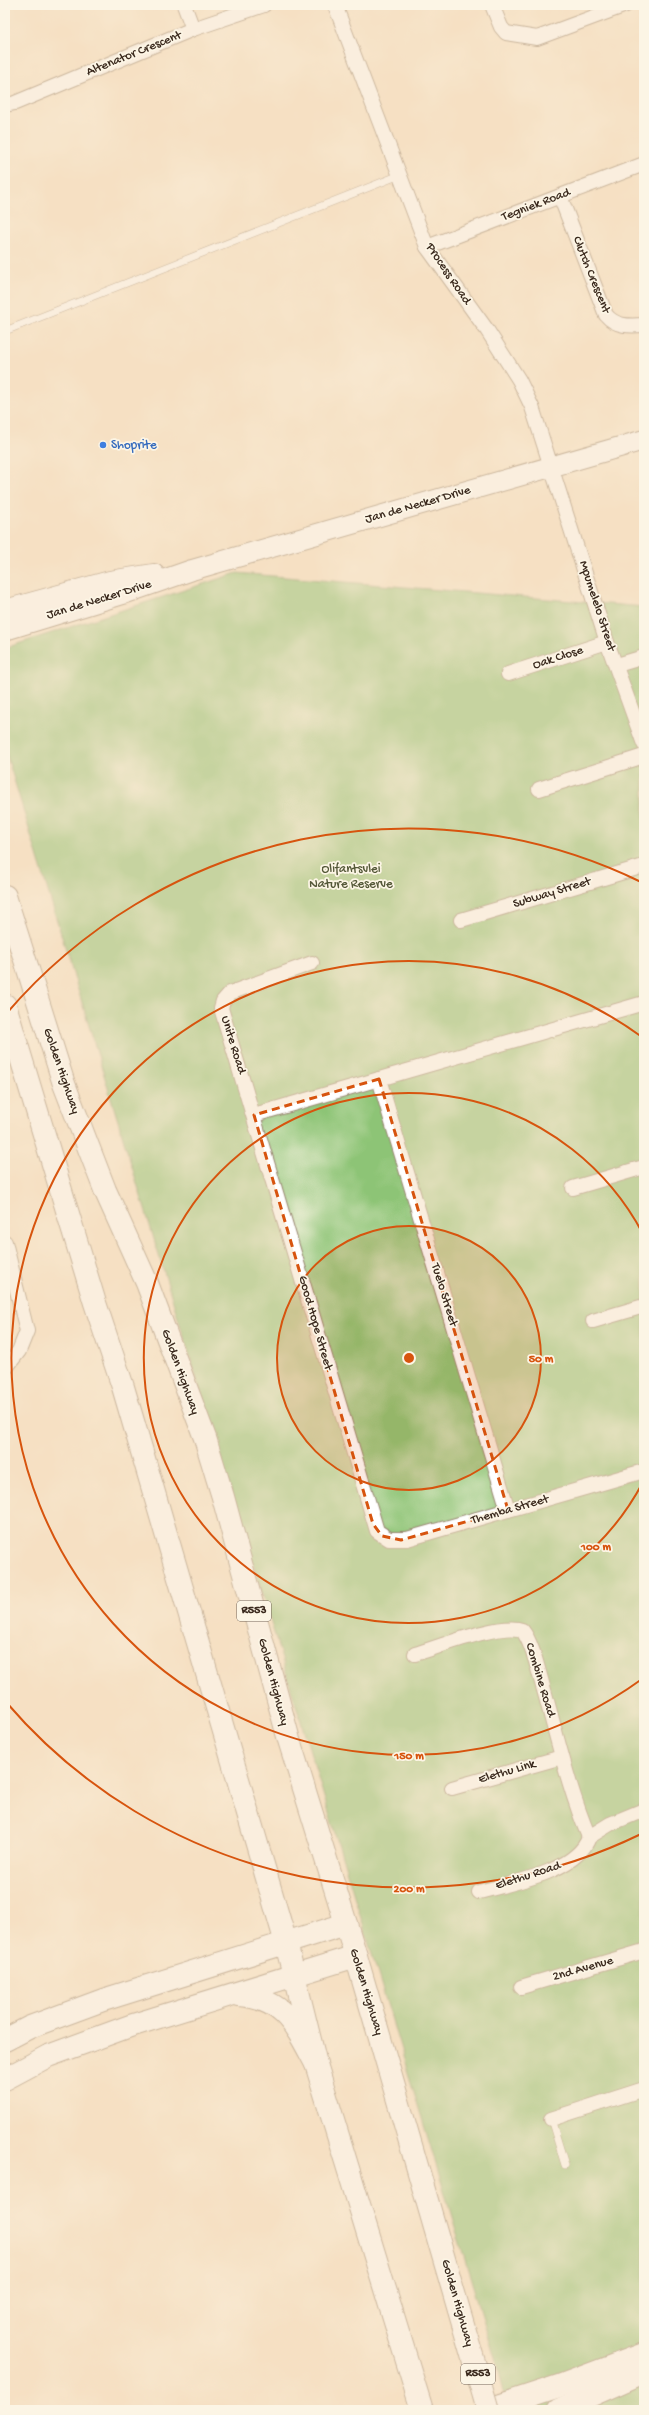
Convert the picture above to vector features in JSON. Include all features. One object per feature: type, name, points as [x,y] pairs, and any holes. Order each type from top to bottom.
[{"type":"main road","name":"Jan de Necker Drive","points":[[5,630],[123,594],[192,570],[644,440]]},
{"type":"main road","name":"Jan de Necker Drive","points":[[5,610],[110,581],[192,570]]},
{"type":"main road","name":"Golden Highway","points":[[5,896],[64,1084],[105,1190],[147,1283],[205,1438],[223,1497],[289,1740],[356,1956],[487,2410]]},
{"type":"main road","points":[[5,1005],[93,1296],[123,1387],[296,1976],[316,2064],[422,2410]]},
{"type":"main road","points":[[5,2040],[30,2028],[103,2000],[346,1924]]},
{"type":"main road","points":[[5,2079],[48,2056],[130,2026],[296,1976],[356,1956]]},
{"type":"main road","points":[[235,1994],[261,1998],[279,2007],[293,2025],[316,2064]]},
{"type":"main road","points":[[487,2410],[560,2386],[644,2354]]},
{"type":"main road","points":[[558,2410],[644,2372]]},
{"type":"street","points":[[184,5],[193,29]]},
{"type":"street","name":"Altenator Crescent","points":[[5,105],[15,103],[193,29],[264,5]]},
{"type":"street","name":"Process Road","points":[[335,5],[428,247],[487,330],[519,380],[532,407],[552,466]]},
{"type":"street","points":[[492,5],[501,27],[506,33],[537,38],[626,5]]},
{"type":"street","name":"Tegniek Road","points":[[428,247],[644,164]]},
{"type":"street","name":"Clutch Crescent","points":[[560,196],[606,315],[614,322],[620,324],[644,325]]},
{"type":"street","name":"Mpumelelo Street","points":[[552,466],[607,642],[617,665],[644,744]]},
{"type":"street","name":"Oak Close","points":[[508,674],[607,642]]},
{"type":"street","points":[[617,665],[644,657]]},
{"type":"street","points":[[539,789],[644,756]]},
{"type":"street","name":"Subway Street","points":[[461,920],[644,866]]},
{"type":"street","name":"Unite Road","points":[[254,1115],[222,1011],[223,1001],[230,992],[312,963]]},
{"type":"street","points":[[254,1115],[644,1002]]},
{"type":"street","name":"Tuelo Street","points":[[379,1079],[508,1510]]},
{"type":"street","name":"Good Hope Street","points":[[254,1115],[377,1531]]},
{"type":"street","points":[[573,1188],[644,1167]]},
{"type":"street","points":[[5,1242],[26,1325],[25,1337],[19,1351],[5,1369]]},
{"type":"street","points":[[593,1321],[644,1306]]},
{"type":"street","name":"Themba Street","points":[[377,1531],[389,1539],[401,1540],[644,1471]]},
{"type":"street","name":"Combine Road","points":[[415,1654],[501,1629],[522,1630],[527,1636],[569,1784],[589,1837]]},
{"type":"street","name":"Elethu Link","points":[[452,1788],[562,1757]]},
{"type":"street","points":[[589,1837],[610,1824],[644,1810]]},
{"type":"street","name":"Elethu Road","points":[[479,1892],[564,1864],[583,1852],[589,1837]]},
{"type":"street","name":"2nd Avenue","points":[[521,1987],[644,1951]]},
{"type":"street","points":[[551,2119],[644,2089]]},
{"type":"lane","points":[[5,332],[400,175]]},
{"type":"lane","points":[[551,2119],[565,2165]]},
{"type":"highlighted area","points":[[379,1079],[508,1510],[401,1540],[382,1536],[373,1524],[254,1115]]},
{"type":"green space","name":"Olifantsvlei Nature Reserve","points":[[237,573],[644,607],[644,2410],[509,2410],[498,2368],[5,750],[5,648]]},
{"type":"place","name":"Shoprite","points":[[103,445]]}]
